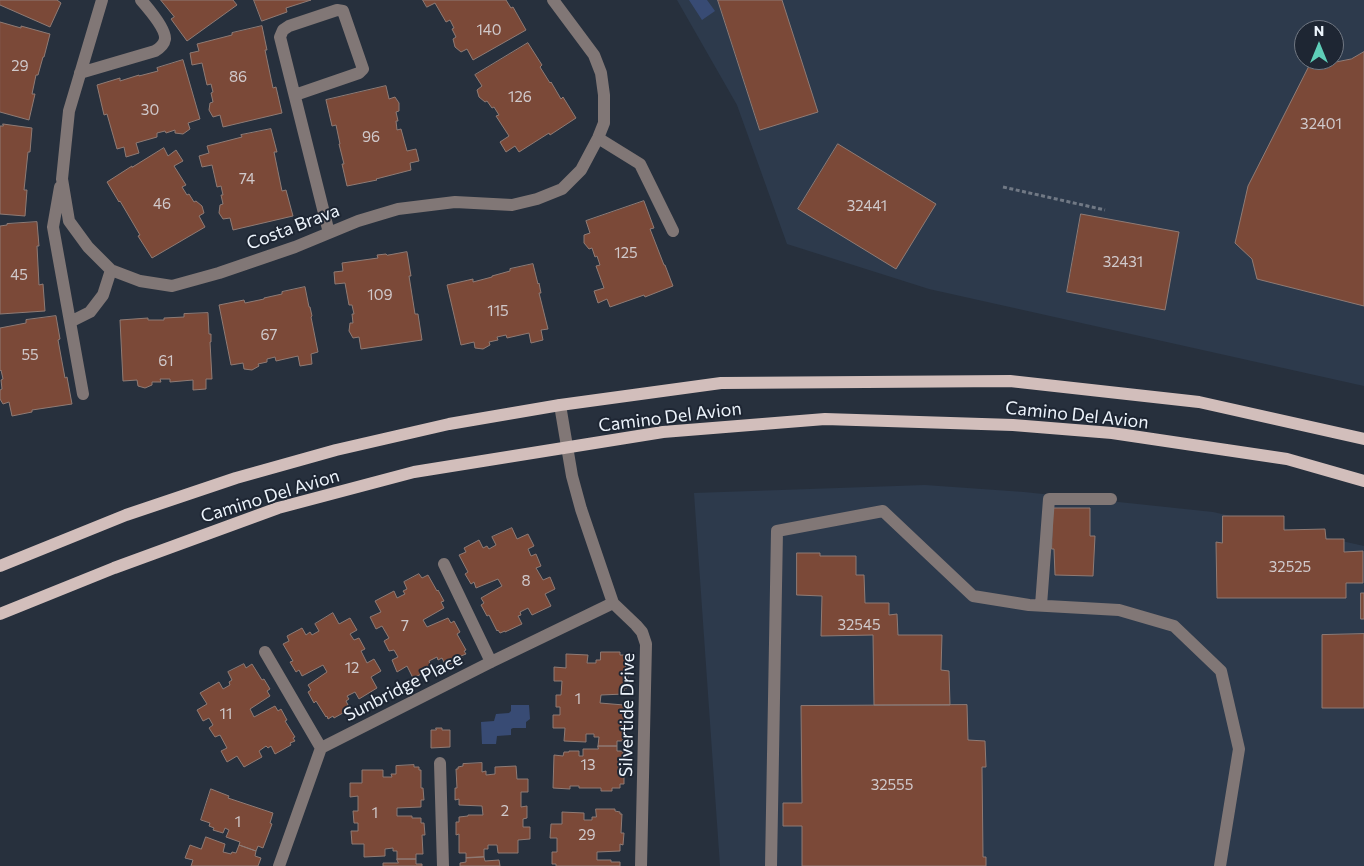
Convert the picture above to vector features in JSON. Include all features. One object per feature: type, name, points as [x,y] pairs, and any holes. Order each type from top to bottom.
[{"type":"main road","name":"Camino Del Avion","points":[[0,566],[126,515],[236,478],[336,450],[448,424],[560,405],[721,383],[1010,381],[1199,402],[1364,439]]},
{"type":"main road","name":"Camino Del Avion","points":[[0,614],[114,568],[278,508],[414,472],[663,432],[825,419],[1004,424],[1112,433],[1287,460],[1364,481]]},
{"type":"street","name":"Costa Brava","points":[[102,0],[69,111],[62,179],[70,221],[88,247],[111,270],[140,281],[172,286],[219,273],[295,247],[358,221],[398,209],[455,202],[512,205],[537,199],[562,189],[581,170],[598,138],[604,123],[604,95],[601,73],[594,55],[553,0]]},
{"type":"street","points":[[80,73],[161,48],[165,41],[165,33],[141,0]]},
{"type":"street","points":[[295,95],[359,72],[363,68],[343,12],[337,10],[289,26],[283,30],[280,37],[329,233]]},
{"type":"street","points":[[598,138],[640,164],[672,230]]},
{"type":"street","points":[[62,179],[53,227],[83,394]]},
{"type":"street","points":[[70,322],[90,312],[103,295],[111,270]]},
{"type":"street","name":"Silvertide Drive","points":[[560,405],[572,476],[586,526],[613,603],[642,632],[646,644],[641,866]]},
{"type":"street","points":[[1041,605],[1049,499],[1111,499]]},
{"type":"street","points":[[771,866],[777,531],[883,511],[973,596],[1041,605],[1119,610],[1174,626],[1221,671],[1239,749],[1220,866]]},
{"type":"street","points":[[444,564],[491,662]]},
{"type":"street","name":"Sunbridge Place","points":[[321,748],[613,603]]},
{"type":"street","points":[[265,652],[321,748],[279,866]]},
{"type":"street","points":[[440,763],[443,866]]},
{"type":"path","points":[[1003,187],[1105,210]]},
{"type":"shaded area","points":[[677,0],[1364,0],[1364,386],[929,289],[787,244],[737,105]]},
{"type":"shaded area","points":[[925,485],[1024,492],[1213,512],[1364,546],[1364,866],[720,866],[694,493]]},
{"type":"water","points":[[689,0],[707,0],[715,11],[702,20]]},
{"type":"water","points":[[511,705],[529,705],[530,719],[526,722],[526,728],[513,728],[511,729],[511,735],[497,736],[496,744],[482,744],[481,722],[494,721],[496,714],[509,713]]},
{"type":"building","points":[[0,0],[57,0],[61,3],[50,27],[0,5]]},
{"type":"building","points":[[161,0],[233,0],[237,5],[187,41],[171,19],[174,17]]},
{"type":"building","points":[[254,0],[311,0],[286,8],[287,12],[262,21]]},
{"type":"building","points":[[423,0],[506,0],[511,8],[513,7],[526,30],[473,60],[467,49],[461,52],[455,47],[453,39],[456,37],[450,20],[446,22],[435,3],[427,7]]},
{"type":"building","points":[[718,0],[782,0],[818,112],[760,130]]},
{"type":"building","points":[[0,22],[50,34],[38,75],[36,75],[32,94],[35,94],[29,120],[0,112]]},
{"type":"building","points":[[262,26],[273,88],[276,87],[282,113],[223,127],[220,115],[213,117],[209,110],[210,103],[213,102],[211,93],[213,92],[211,84],[207,85],[202,63],[192,65],[190,53],[199,51],[197,44]]},
{"type":"building","points":[[528,43],[542,65],[540,67],[550,83],[561,99],[563,97],[576,118],[519,152],[515,146],[506,152],[500,142],[509,136],[496,116],[499,115],[494,107],[492,108],[487,101],[485,102],[479,97],[477,90],[482,86],[475,75]]},
{"type":"building","points":[[1364,52],[1364,306],[1257,279],[1252,259],[1235,243],[1248,186],[1307,70],[1344,70],[1344,60]]},
{"type":"building","points":[[183,60],[200,119],[188,123],[190,129],[183,134],[175,133],[175,130],[166,133],[165,131],[157,133],[157,137],[136,143],[139,153],[126,157],[124,147],[117,149],[107,114],[104,115],[97,85],[120,78],[120,81],[158,71],[157,68]]},
{"type":"building","points":[[386,86],[389,99],[395,97],[399,103],[399,111],[396,112],[397,130],[401,129],[407,151],[416,149],[419,161],[410,163],[411,170],[347,186],[336,125],[332,126],[326,100]]},
{"type":"building","points":[[3,124],[32,128],[24,190],[27,190],[25,216],[0,214],[0,126],[3,126]]},
{"type":"building","points":[[271,129],[277,152],[274,152],[282,191],[286,190],[293,216],[233,230],[230,218],[223,219],[219,213],[220,205],[223,204],[221,195],[223,195],[221,186],[217,187],[212,165],[202,167],[199,156],[209,153],[207,146],[242,137],[241,135]]},
{"type":"building","points":[[838,144],[936,204],[896,269],[798,209]]},
{"type":"building","points":[[164,148],[168,156],[176,150],[183,161],[174,166],[186,185],[182,187],[187,195],[189,194],[194,202],[196,201],[202,206],[204,213],[199,216],[205,227],[152,258],[120,201],[107,182]]},
{"type":"building","points":[[644,201],[654,228],[650,229],[673,286],[645,297],[644,295],[610,307],[607,299],[598,303],[594,291],[604,288],[596,266],[600,265],[597,256],[595,257],[592,248],[589,249],[584,243],[584,235],[590,233],[586,221]]},
{"type":"building","points":[[1081,214],[1179,232],[1165,310],[1067,292]]},
{"type":"building","points":[[37,222],[39,285],[43,284],[45,311],[0,314],[0,226]]},
{"type":"building","points":[[407,252],[415,314],[418,314],[422,340],[361,349],[359,337],[353,338],[349,331],[350,323],[353,323],[352,314],[354,314],[352,305],[349,305],[345,283],[335,284],[334,272],[343,271],[342,263],[378,258],[377,255]]},
{"type":"building","points":[[533,264],[539,283],[541,293],[539,293],[548,329],[541,330],[543,340],[531,343],[529,333],[507,338],[506,335],[497,337],[498,340],[489,342],[490,345],[483,349],[475,348],[474,342],[461,345],[447,285],[473,279],[473,282],[510,271],[510,269]]},
{"type":"building","points":[[305,287],[318,352],[311,354],[312,364],[300,366],[298,356],[276,361],[275,357],[267,359],[267,362],[258,364],[259,366],[252,370],[244,369],[243,363],[231,365],[219,305],[244,300],[245,303]]},
{"type":"building","points":[[208,313],[209,334],[211,334],[212,379],[206,379],[206,389],[193,390],[193,380],[170,382],[170,379],[160,379],[161,382],[152,382],[152,385],[145,388],[138,386],[137,380],[123,381],[120,320],[148,318],[148,320],[164,320],[164,318],[184,317],[184,314]]},
{"type":"building","points":[[56,316],[60,339],[58,340],[72,404],[32,410],[32,412],[12,416],[9,402],[3,404],[0,399],[1,380],[3,379],[0,371],[0,328],[26,323],[26,320]]},
{"type":"building","points":[[1053,508],[1090,508],[1090,536],[1095,536],[1093,576],[1055,575],[1054,549],[1052,549]]},
{"type":"building","points":[[1223,516],[1284,516],[1284,530],[1325,529],[1326,539],[1344,539],[1344,552],[1363,551],[1363,583],[1346,583],[1346,598],[1217,598],[1216,542],[1222,543]]},
{"type":"building","points":[[512,528],[517,539],[528,534],[534,546],[528,549],[531,556],[536,554],[541,566],[536,568],[543,580],[550,577],[555,589],[545,594],[551,606],[532,615],[528,608],[520,612],[521,615],[518,616],[522,624],[500,633],[481,605],[484,603],[481,598],[502,586],[498,579],[476,588],[474,582],[471,584],[465,574],[468,572],[459,555],[466,552],[464,548],[479,540],[483,548],[487,546],[489,549],[496,545],[492,537]]},
{"type":"building","points":[[797,553],[820,553],[820,556],[856,556],[856,575],[864,575],[865,603],[889,603],[889,615],[897,614],[898,635],[942,635],[941,670],[949,671],[950,705],[874,705],[873,635],[821,636],[822,596],[797,595]]},
{"type":"building","points":[[419,574],[422,578],[428,575],[444,601],[441,602],[444,608],[423,620],[427,627],[448,618],[451,623],[454,621],[460,632],[457,634],[466,650],[464,651],[466,654],[446,666],[442,658],[438,660],[437,657],[429,661],[432,669],[413,678],[407,666],[397,672],[392,660],[398,657],[394,650],[389,651],[384,641],[389,638],[382,626],[376,629],[370,617],[381,612],[375,601],[394,591],[397,598],[405,594],[403,591],[407,589],[404,582]]},
{"type":"building","points":[[1361,593],[1364,593],[1364,619],[1361,619]]},
{"type":"building","points":[[333,613],[339,624],[350,618],[357,630],[350,634],[354,640],[359,638],[365,649],[361,651],[367,663],[374,659],[381,671],[371,677],[377,688],[359,699],[355,692],[347,696],[349,699],[346,701],[350,709],[334,718],[333,716],[328,719],[316,701],[314,703],[308,692],[311,690],[308,685],[327,672],[323,665],[302,676],[299,670],[296,672],[290,662],[293,661],[283,644],[289,641],[287,636],[302,628],[306,635],[310,632],[312,635],[319,631],[315,624]]},
{"type":"building","points":[[1364,634],[1364,708],[1322,708],[1322,635]]},
{"type":"building","points":[[601,652],[620,652],[620,655],[625,655],[626,657],[625,676],[628,676],[627,688],[624,688],[624,694],[601,695],[600,703],[624,705],[624,710],[627,711],[627,723],[624,723],[623,741],[617,741],[617,746],[598,746],[599,737],[594,737],[594,734],[586,734],[586,742],[564,741],[565,728],[553,728],[553,715],[560,715],[560,707],[556,707],[556,695],[561,695],[562,681],[554,681],[554,667],[566,668],[566,654],[588,655],[587,663],[596,663],[596,660],[600,660]]},
{"type":"building","points":[[244,664],[246,668],[252,664],[270,689],[267,691],[270,696],[250,709],[254,717],[275,706],[278,711],[281,709],[287,720],[285,721],[295,737],[293,738],[295,741],[275,754],[271,746],[268,748],[266,746],[259,751],[262,757],[244,767],[237,756],[227,762],[221,751],[227,748],[220,735],[215,737],[209,728],[213,725],[209,718],[203,721],[197,710],[207,704],[200,693],[219,682],[223,689],[230,685],[229,682],[232,680],[228,672]]},
{"type":"building","points":[[967,705],[968,740],[985,741],[986,767],[982,767],[983,857],[986,857],[986,866],[802,866],[802,826],[783,826],[783,803],[802,803],[801,706]]},
{"type":"building","points":[[436,728],[450,730],[450,747],[431,748],[431,730],[436,730]]},
{"type":"building","points":[[598,746],[617,746],[617,751],[623,751],[622,775],[624,775],[624,784],[620,784],[620,788],[612,788],[612,791],[601,791],[601,788],[579,788],[579,786],[570,786],[570,789],[553,788],[554,755],[563,756],[564,752],[579,751],[579,756],[583,756],[583,749],[598,749]]},
{"type":"building","points":[[482,763],[482,772],[486,771],[486,775],[495,774],[495,767],[516,766],[517,779],[528,779],[528,792],[521,792],[521,807],[527,806],[527,818],[523,819],[523,827],[530,827],[530,839],[518,840],[518,853],[498,853],[497,845],[488,845],[488,849],[484,849],[484,857],[466,858],[466,853],[459,853],[459,834],[456,835],[456,822],[459,822],[459,817],[483,815],[482,806],[459,805],[459,799],[455,800],[455,788],[457,788],[456,769],[463,766],[463,764]]},
{"type":"building","points":[[414,765],[414,767],[419,767],[419,770],[421,770],[421,788],[423,788],[424,800],[421,800],[421,807],[397,808],[397,816],[421,818],[421,823],[424,823],[425,835],[422,835],[423,854],[416,854],[416,859],[397,859],[397,851],[393,851],[393,848],[385,849],[385,856],[364,857],[364,844],[352,844],[351,831],[358,831],[358,823],[354,823],[353,811],[358,811],[358,796],[350,797],[350,783],[362,783],[362,770],[383,770],[383,777],[392,777],[391,774],[396,774],[396,766]]},
{"type":"building","points":[[211,789],[229,796],[228,798],[273,813],[270,823],[272,824],[263,848],[258,846],[256,851],[239,845],[240,842],[226,837],[229,830],[225,828],[223,833],[213,830],[214,828],[209,826],[210,823],[201,820]]},
{"type":"building","points":[[596,809],[615,809],[615,811],[622,814],[621,833],[624,833],[623,845],[620,844],[620,851],[597,852],[597,860],[620,862],[620,866],[556,866],[556,864],[552,864],[552,852],[557,852],[557,838],[550,838],[551,824],[562,824],[562,812],[584,813],[584,820],[592,820],[592,817],[596,817]]},
{"type":"building","points":[[206,837],[225,844],[223,852],[236,853],[239,845],[256,851],[255,856],[261,858],[258,866],[191,866],[193,860],[185,858],[190,845],[201,849]]},
{"type":"building","points":[[484,857],[485,861],[499,860],[500,866],[460,866],[460,863],[466,862],[466,858]]},
{"type":"building","points":[[397,859],[416,859],[416,864],[422,864],[422,866],[383,866],[383,863],[398,863]]}]
